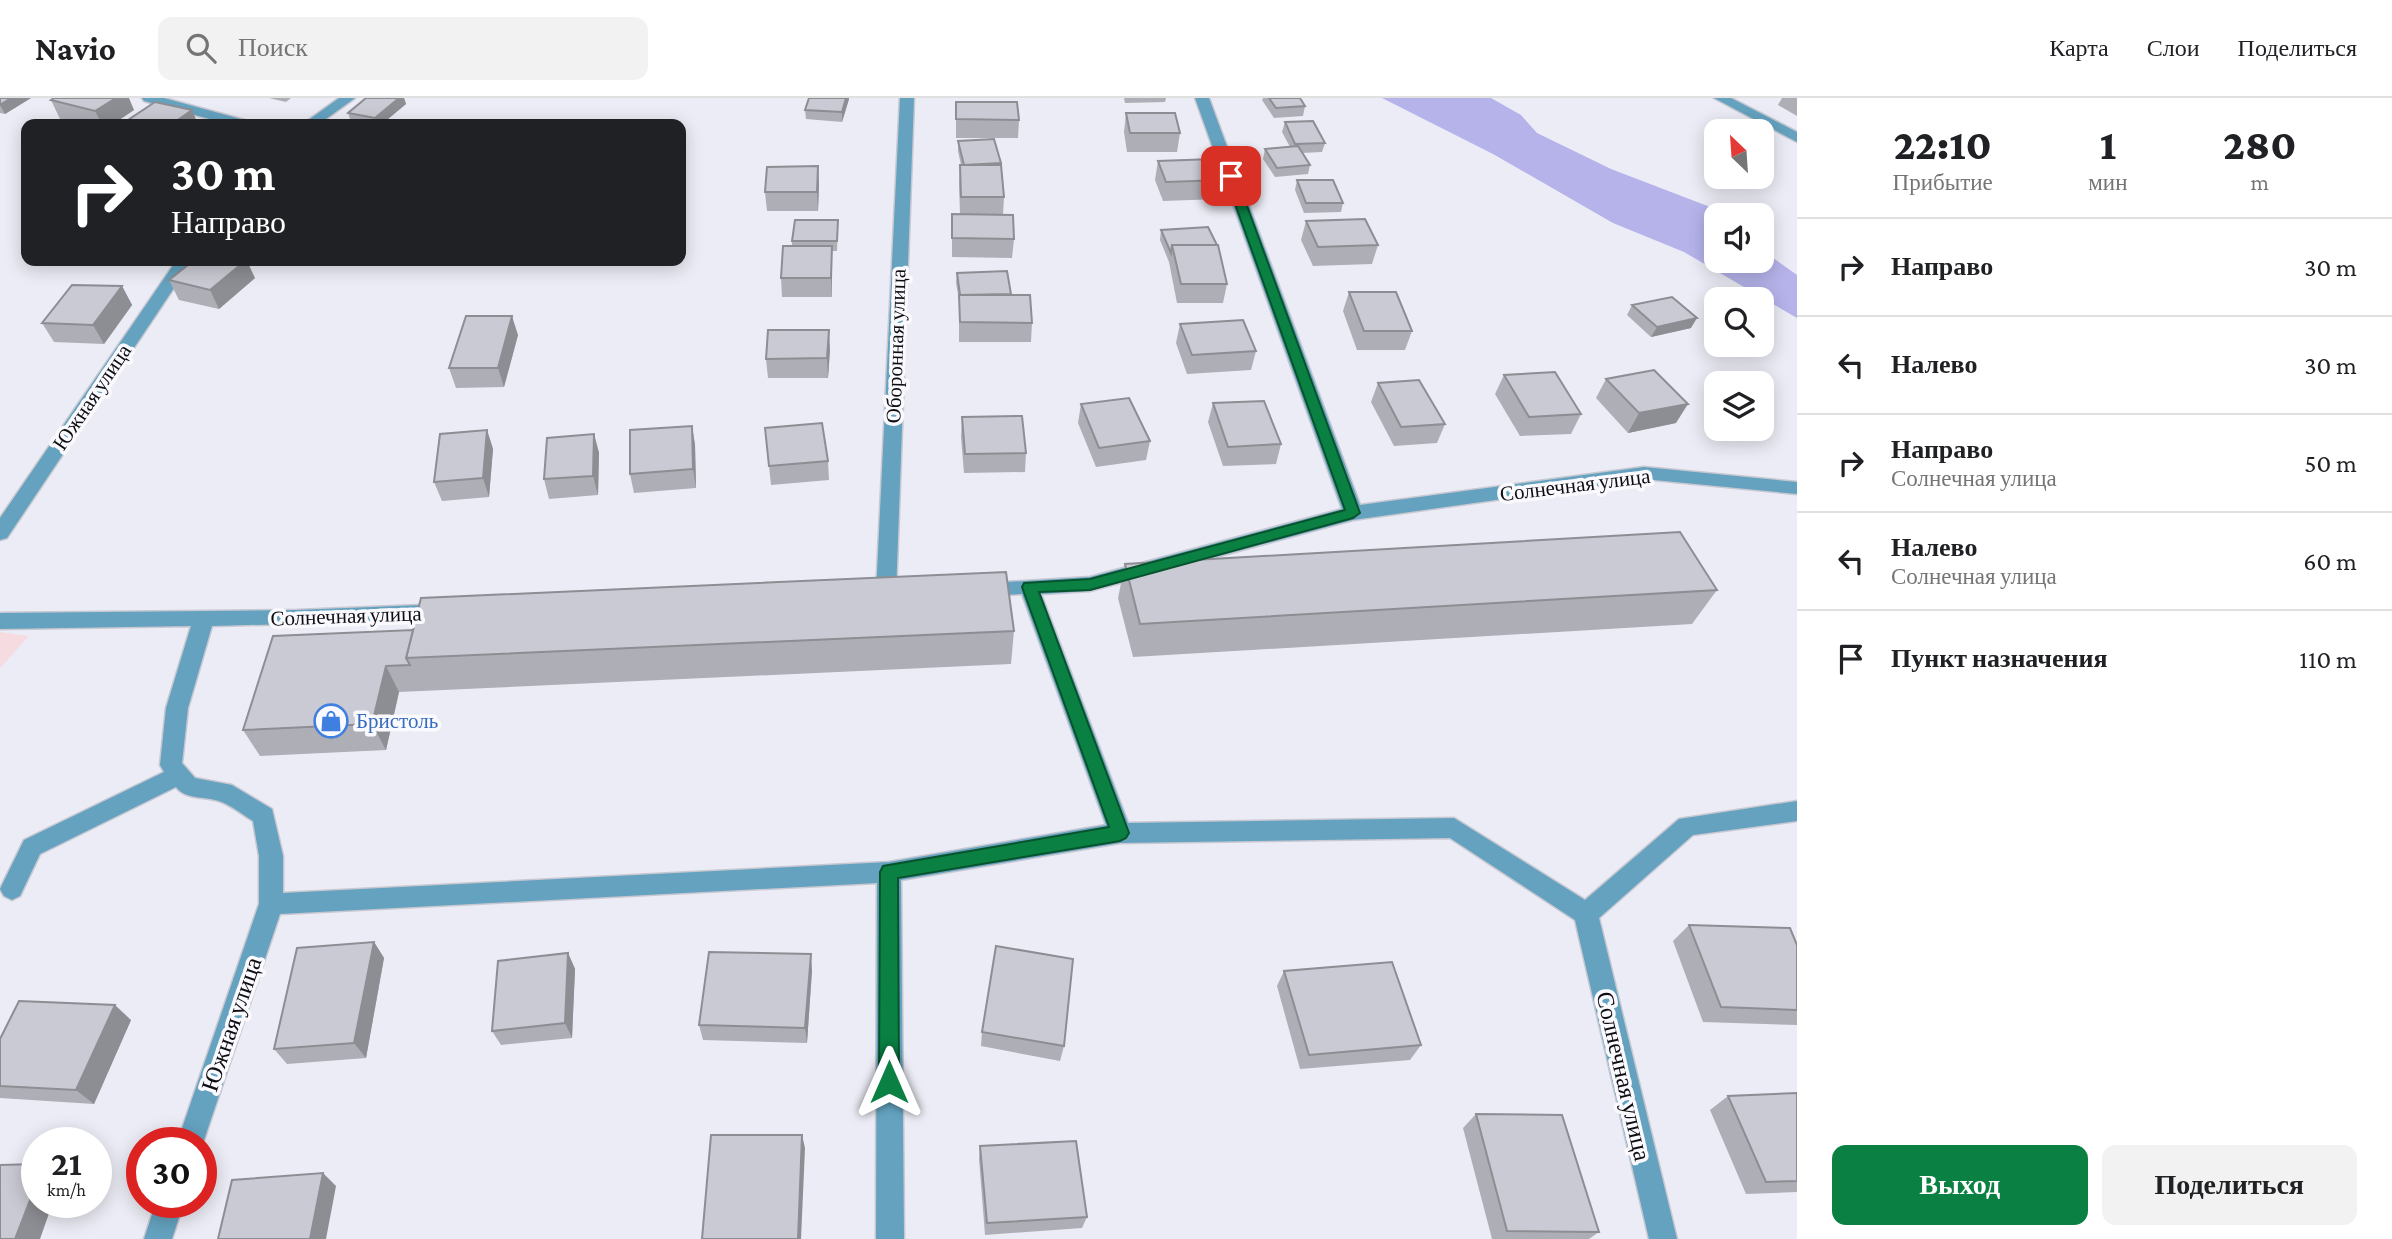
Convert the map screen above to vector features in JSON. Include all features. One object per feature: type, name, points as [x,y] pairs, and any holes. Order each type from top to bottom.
[{"type":"street","points":[[149,98],[225,119]]},
{"type":"street","points":[[317,119],[348,98]]},
{"type":"street","name":"Оборонная улица","points":[[907,98],[879,594],[912,593]]},
{"type":"street","points":[[1202,98],[1353,513]]},
{"type":"street","points":[[1721,98],[1797,138]]},
{"type":"street","name":"Южная улица","points":[[0,533],[181,266]]},
{"type":"street","name":"Солнечная улица","points":[[964,590],[1090,584],[1353,513],[1644,473],[1797,488]]},
{"type":"street","points":[[1090,584],[1201,575]]},
{"type":"street","points":[[1029,587],[1120,833]]},
{"type":"street","name":"Солнечная улица","points":[[0,621],[297,618],[461,612]]},
{"type":"street","points":[[12,889],[32,847],[179,775],[171,765],[177,708],[204,618]]},
{"type":"street","name":"Южная улица","points":[[179,775],[188,786],[224,792],[264,816],[271,856],[271,904],[196,1127]]},
{"type":"street","points":[[271,904],[889,872],[1120,833],[1454,828],[1586,914],[1687,826],[1797,811]]},
{"type":"street","points":[[889,872],[890,1239]]},
{"type":"street","name":"Солнечная улица","points":[[1586,914],[1663,1239]]},
{"type":"street","points":[[158,1239],[165,1218]]},
{"type":"shaded area","points":[[1382,98],[1491,98],[1521,115],[1537,133],[1611,169],[1704,205],[1704,264],[1684,252],[1613,223],[1493,154]]},
{"type":"shaded area","points":[[1774,259],[1797,275],[1797,318],[1774,305],[1774,287],[1744,287],[1720,273],[1774,273]]},
{"type":"shaded area","points":[[0,632],[29,636],[0,668]]},
{"type":"building","points":[[0,98],[11,98],[0,105]]},
{"type":"building","points":[[116,98],[95,111],[51,100]]},
{"type":"building","points":[[366,98],[399,98],[375,118],[348,113]]},
{"type":"building","points":[[809,98],[846,98],[842,112],[805,110]]},
{"type":"building","points":[[1269,98],[1300,98],[1305,106],[1276,108]]},
{"type":"building","points":[[155,102],[192,110],[179,119],[130,119]]},
{"type":"building","points":[[956,102],[1017,102],[1019,120],[956,119]]},
{"type":"building","points":[[1126,113],[1175,113],[1180,133],[1130,133]]},
{"type":"building","points":[[1313,121],[1325,143],[1295,144],[1285,122]]},
{"type":"building","points":[[994,139],[1001,163],[964,165],[958,141]]},
{"type":"building","points":[[1298,146],[1310,165],[1277,168],[1265,149]]},
{"type":"building","points":[[1214,159],[1223,180],[1166,182],[1158,161]]},
{"type":"building","points":[[960,165],[1001,165],[1004,197],[961,197]]},
{"type":"building","points":[[818,166],[817,192],[765,192],[767,167]]},
{"type":"building","points":[[1297,180],[1333,180],[1343,203],[1306,203]]},
{"type":"building","points":[[952,214],[1013,215],[1014,239],[952,238]]},
{"type":"building","points":[[1365,219],[1378,245],[1318,247],[1306,221]]},
{"type":"building","points":[[795,220],[838,220],[837,241],[792,241]]},
{"type":"building","points":[[1208,227],[1217,245],[1172,245],[1171,253],[1161,230]]},
{"type":"building","points":[[1172,245],[1218,245],[1227,284],[1181,284]]},
{"type":"building","points":[[783,246],[832,246],[831,278],[781,278]]},
{"type":"building","points":[[187,266],[239,266],[210,290],[169,280]]},
{"type":"building","points":[[1007,271],[1011,294],[960,295],[957,273]]},
{"type":"building","points":[[72,285],[122,286],[93,325],[42,323]]},
{"type":"building","points":[[1349,292],[1396,292],[1412,331],[1364,331]]},
{"type":"building","points":[[959,295],[1030,295],[1032,323],[960,322]]},
{"type":"building","points":[[1672,297],[1697,318],[1657,327],[1632,305]]},
{"type":"building","points":[[466,316],[512,316],[498,368],[449,368]]},
{"type":"building","points":[[1243,320],[1256,351],[1192,355],[1180,324]]},
{"type":"building","points":[[768,330],[829,330],[827,358],[766,359]]},
{"type":"building","points":[[1654,370],[1688,404],[1639,413],[1606,379]]},
{"type":"building","points":[[1555,372],[1581,414],[1529,417],[1504,375]]},
{"type":"building","points":[[1419,380],[1445,424],[1401,427],[1378,383]]},
{"type":"building","points":[[1129,398],[1150,441],[1099,448],[1081,404]]},
{"type":"building","points":[[1264,401],[1281,444],[1228,447],[1213,403]]},
{"type":"building","points":[[1022,416],[1026,453],[965,454],[962,417]]},
{"type":"building","points":[[822,423],[828,461],[769,466],[765,428]]},
{"type":"building","points":[[692,426],[693,469],[630,474],[630,430]]},
{"type":"building","points":[[487,430],[483,478],[434,482],[440,434]]},
{"type":"building","points":[[594,434],[593,476],[544,479],[547,438]]},
{"type":"building","points":[[1680,532],[1717,590],[1140,624],[1125,564]]},
{"type":"building","points":[[1006,572],[1014,631],[406,658],[421,598]]},
{"type":"building","points":[[413,630],[406,658],[410,665],[386,666],[372,724],[243,730],[273,636]]},
{"type":"building","points":[[1689,925],[1790,928],[1797,945],[1797,1010],[1721,1007]]},
{"type":"building","points":[[374,942],[354,1043],[274,1049],[297,948]]},
{"type":"building","points":[[996,946],[1073,959],[1064,1046],[982,1032]]},
{"type":"building","points":[[709,952],[811,954],[805,1028],[699,1025]]},
{"type":"building","points":[[568,953],[565,1023],[492,1031],[498,961]]},
{"type":"building","points":[[1392,962],[1421,1045],[1309,1055],[1284,971]]},
{"type":"building","points":[[19,1001],[115,1005],[76,1090],[0,1086],[0,1039]]},
{"type":"building","points":[[1797,1093],[1797,1181],[1766,1182],[1728,1096]]},
{"type":"building","points":[[1476,1114],[1562,1115],[1599,1232],[1507,1231]]},
{"type":"building","points":[[711,1135],[802,1135],[798,1239],[702,1239]]},
{"type":"building","points":[[1076,1141],[1087,1217],[987,1223],[980,1146]]},
{"type":"building","points":[[21,1164],[21,1218],[23,1218],[15,1239],[0,1239],[0,1165]]},
{"type":"building","points":[[323,1173],[310,1239],[218,1239],[232,1180]]},
{"type":"place","name":"Бристоль","points":[[331,721]]},
{"type":"route","points":[[889,1082],[889,872],[1120,833],[1029,587],[1090,584],[1353,513],[1231,176]]}]
